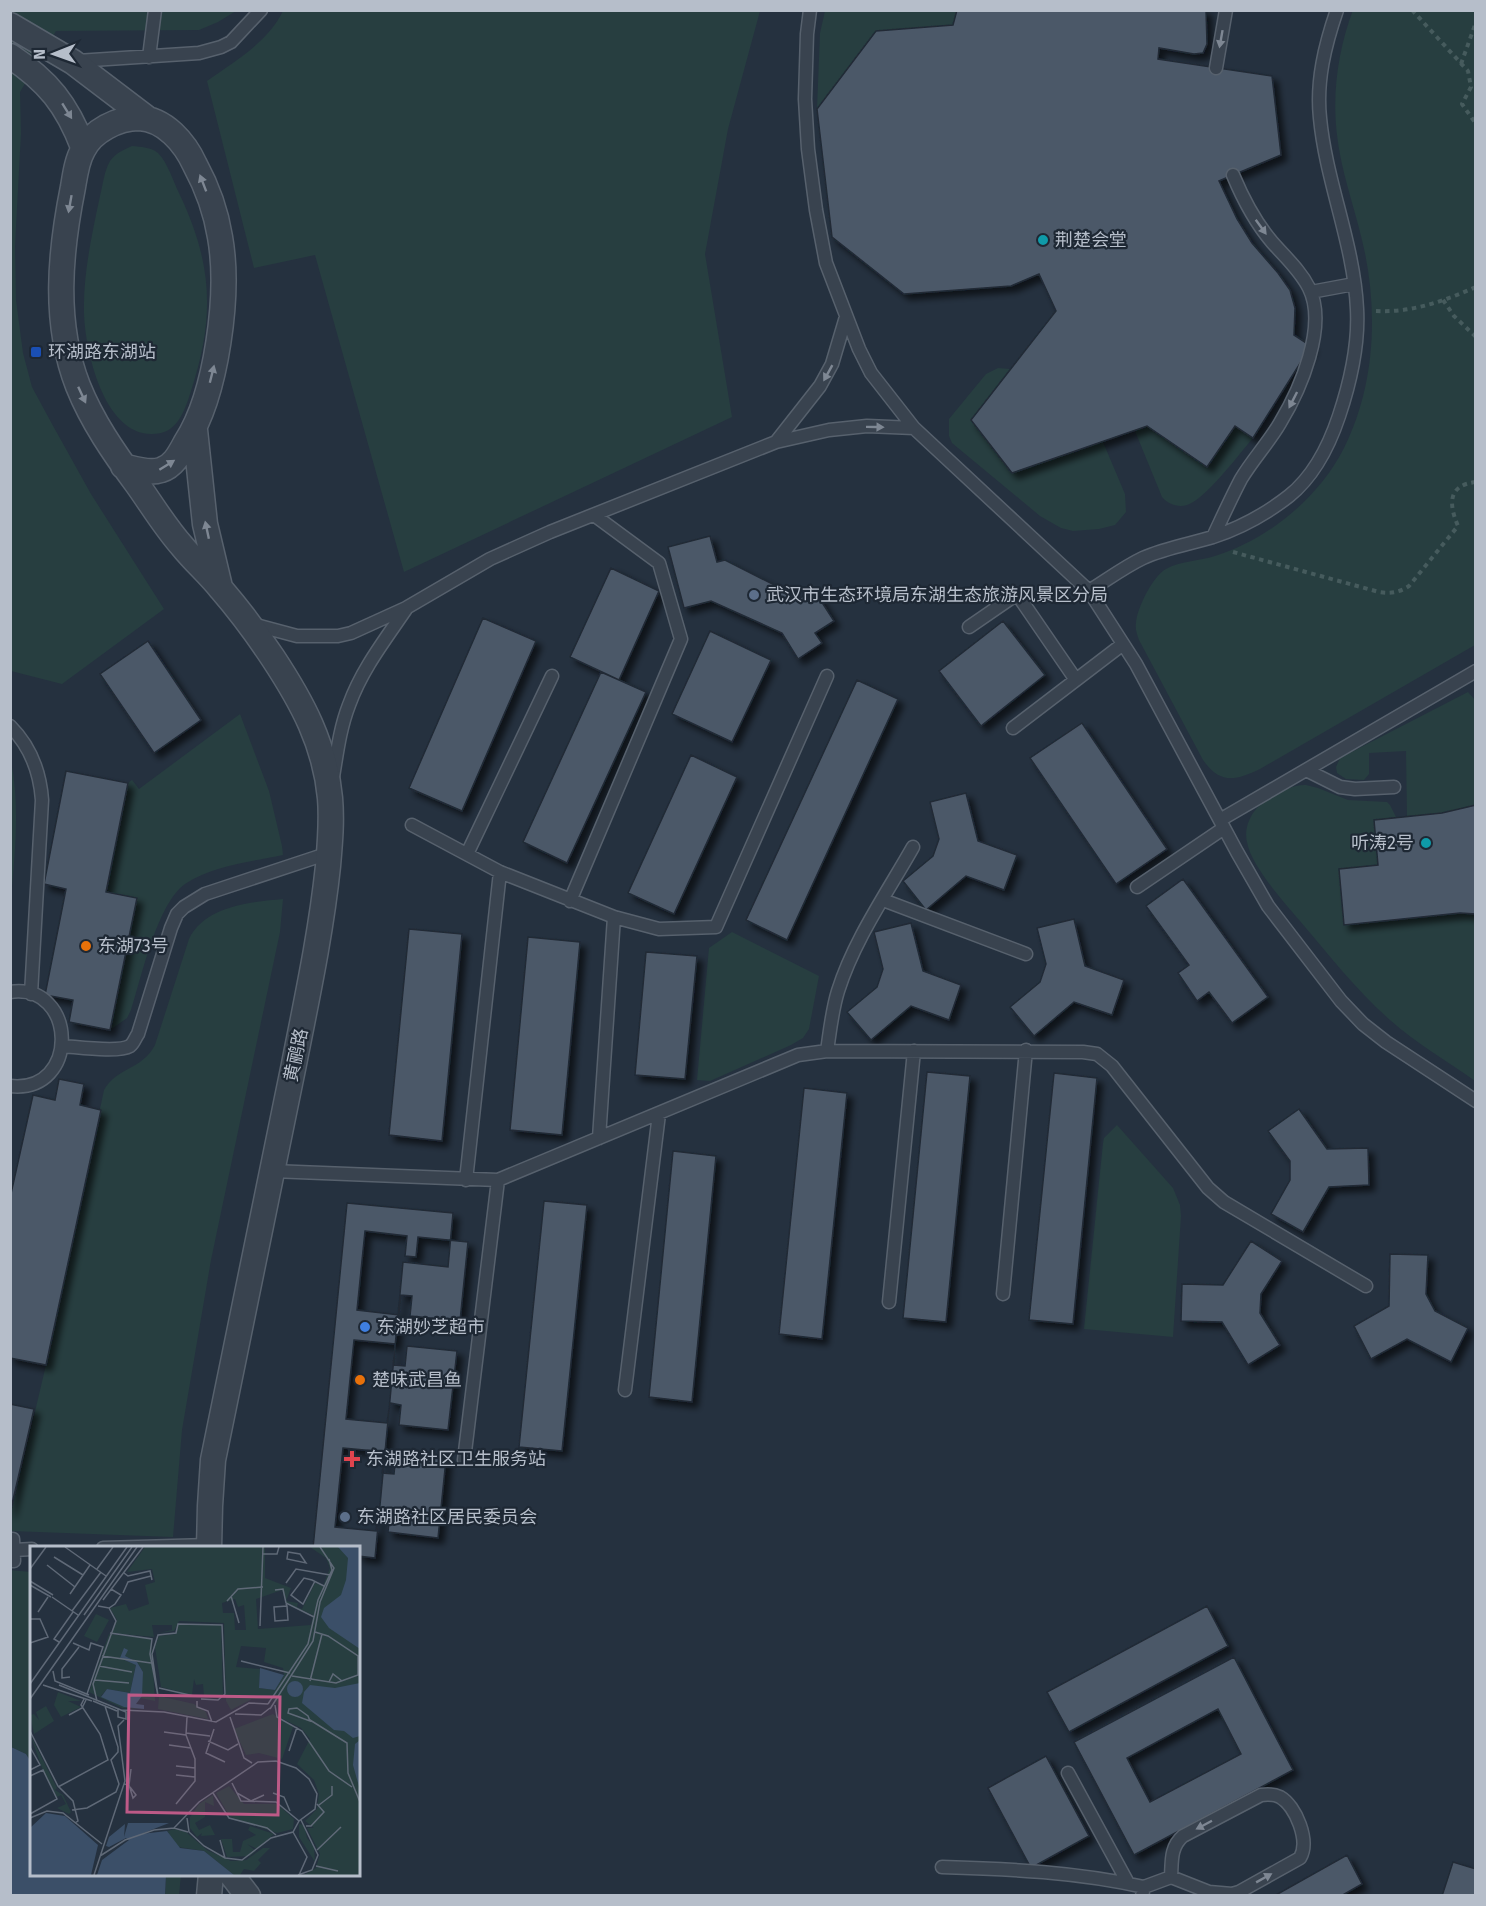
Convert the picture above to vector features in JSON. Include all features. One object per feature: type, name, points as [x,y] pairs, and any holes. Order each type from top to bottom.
[{"type":"street","points":[[10,25],[73,62],[148,119],[169,131],[189,152],[207,190],[220,238],[223,291],[220,331],[206,395],[195,430],[175,461],[162,470],[144,471],[123,466]]},
{"type":"street","points":[[10,56],[52,90],[74,122],[83,147],[98,133],[116,122],[136,118],[148,119]]},
{"type":"street","name":"黄鹂路","points":[[83,147],[74,178],[64,244],[60,295],[65,342],[77,383],[113,452],[181,545],[250,624],[309,717],[321,751],[330,797],[329,853],[320,931],[213,1460],[209,1546]]},
{"type":"street","points":[[195,430],[206,524],[220,587]]},
{"type":"street","points":[[209,1896],[211,1876]]},
{"type":"street","points":[[232,1876],[248,1896]]},
{"type":"lane","points":[[149,57],[155,10]]},
{"type":"lane","points":[[73,62],[199,53],[221,47],[238,36],[261,10]]},
{"type":"lane","points":[[810,10],[805,99],[808,149],[816,210],[826,263],[858,349],[872,373],[914,428],[1089,591],[1123,644],[1268,906],[1341,1001],[1363,1024],[1386,1042],[1476,1101]]},
{"type":"lane","points":[[1216,68],[1226,10]]},
{"type":"lane","points":[[1089,591],[1143,558],[1243,526],[1269,511],[1290,495],[1318,463],[1329,441],[1347,391],[1356,335],[1357,309],[1320,116],[1319,90],[1322,62],[1336,10]]},
{"type":"lane","points":[[1213,537],[1242,479],[1280,424],[1295,397],[1314,338],[1315,317],[1311,292],[1301,274],[1271,241],[1251,214],[1233,175]]},
{"type":"lane","points":[[1311,292],[1354,284]]},
{"type":"lane","points":[[776,442],[820,386],[832,364],[846,317]]},
{"type":"lane","points":[[250,624],[297,636],[338,636],[377,622],[406,608],[490,559],[550,532],[776,442],[829,430],[867,426],[914,428]]},
{"type":"lane","points":[[570,901],[681,639],[659,563],[594,515]]},
{"type":"lane","points":[[969,627],[1017,594],[1076,680]]},
{"type":"lane","points":[[330,797],[348,705],[373,656],[406,608]]},
{"type":"lane","points":[[1013,728],[1123,644]]},
{"type":"lane","points":[[1137,886],[1222,824],[1306,770],[1476,671]]},
{"type":"lane","points":[[467,854],[552,676]]},
{"type":"lane","points":[[412,825],[500,872],[614,917],[659,929],[716,927],[827,676]]},
{"type":"lane","points":[[10,726],[18,734],[35,762],[41,789],[31,994]]},
{"type":"lane","points":[[1306,770],[1340,787],[1355,789],[1394,787]]},
{"type":"lane","points":[[827,1051],[837,994],[844,974],[853,953],[913,847]]},
{"type":"lane","points":[[63,1046],[118,1049],[133,1043],[138,1034],[171,928],[177,914],[184,907],[205,894],[329,853]]},
{"type":"lane","points":[[466,1180],[500,872]]},
{"type":"lane","points":[[883,900],[1026,954]]},
{"type":"lane","points":[[599,1138],[614,917]]},
{"type":"lane","points":[[10,992],[31,994],[45,1002],[56,1014],[62,1029],[63,1046],[58,1061],[48,1074],[35,1083],[19,1087],[10,1086]]},
{"type":"lane","points":[[1003,1294],[1026,1050]]},
{"type":"lane","points":[[272,1171],[498,1180],[798,1055],[827,1051],[1083,1052],[1105,1058],[1208,1188],[1224,1202],[1366,1286]]},
{"type":"lane","points":[[889,1302],[914,1051]]},
{"type":"lane","points":[[625,1390],[658,1114]]},
{"type":"lane","points":[[464,1460],[498,1180]]},
{"type":"lane","points":[[12,1550],[30,1549]]},
{"type":"lane","points":[[1068,1773],[1128,1883]]},
{"type":"lane","points":[[942,1867],[1046,1871],[1084,1875],[1128,1883],[1143,1891],[1171,1877],[1218,1894],[1239,1892],[1300,1858],[1304,1849],[1303,1833],[1282,1798],[1275,1795],[1261,1795],[1183,1836],[1176,1842],[1171,1877]]},
{"type":"path","points":[[1412,10],[1468,71],[1471,82],[1469,92],[1462,104],[1476,124]]},
{"type":"path","points":[[1461,64],[1476,22]]},
{"type":"path","points":[[1357,309],[1398,310],[1443,300],[1476,286]]},
{"type":"path","points":[[1443,300],[1454,316],[1476,337]]},
{"type":"path","points":[[1194,542],[1379,592],[1395,592],[1409,586],[1458,526],[1452,510],[1453,496],[1463,484],[1476,482]]},
{"type":"green space","points":[[1353,10],[1475,11],[1475,645],[1260,769],[1235,778],[1222,777],[1209,768],[1203,760],[1139,640],[1136,629],[1137,617],[1146,593],[1156,578],[1166,569],[1234,549],[1254,539],[1290,515],[1321,484],[1344,448],[1355,423],[1368,371],[1372,317],[1367,263],[1344,174],[1335,103],[1343,40]]},
{"type":"green space","points":[[10,11],[236,11],[199,30],[56,31],[20,92],[21,133],[15,246],[16,300],[23,353],[32,387],[91,494],[164,609],[62,684],[11,671]]},
{"type":"green space","points":[[283,11],[760,11],[728,129],[705,254],[732,417],[404,572],[315,255],[254,268],[207,81],[260,41],[277,22]]},
{"type":"green space","points":[[825,11],[957,11],[953,25],[876,31],[817,109],[820,33]]},
{"type":"green space","points":[[132,146],[155,151],[162,157],[199,243],[207,291],[204,339],[189,397],[177,422],[173,427],[161,433],[142,433],[126,425],[113,411],[94,371],[85,330],[84,298],[87,269],[105,174],[112,158]]},
{"type":"green space","points":[[998,368],[1010,369],[971,420],[1012,473],[1103,442],[1125,494],[1126,512],[1115,525],[1073,531],[1061,528],[1040,516],[952,443],[949,436],[949,419],[986,374]]},
{"type":"green space","points":[[1147,426],[1235,426],[1253,438],[1203,495],[1187,505],[1177,506],[1162,497],[1135,431]]},
{"type":"green space","points":[[1468,692],[1475,700],[1475,805],[1442,813],[1407,816],[1406,751],[1369,753],[1369,774],[1364,780],[1346,779],[1337,773],[1336,767],[1340,758]]},
{"type":"green space","points":[[240,714],[269,791],[283,855],[208,872],[185,884],[175,894],[166,907],[152,942],[131,1010],[127,1018],[110,1030],[137,899],[106,892],[128,783],[132,780],[139,789]]},
{"type":"green space","points":[[11,761],[16,812],[11,898]]},
{"type":"green space","points":[[1306,785],[1348,800],[1387,802],[1396,817],[1374,820],[1378,865],[1339,870],[1344,925],[1460,913],[1475,914],[1475,1081],[1410,1036],[1378,1009],[1343,972],[1286,904],[1255,862],[1250,852],[1246,833],[1254,812],[1280,792]]},
{"type":"green space","points":[[283,899],[280,932],[211,1260],[182,1430],[173,1537],[11,1531],[11,1513],[46,1365],[104,1090],[109,1082],[150,1053],[155,1045],[189,939],[196,928],[206,919],[230,908]]},
{"type":"green space","points":[[732,932],[819,976],[809,1029],[803,1038],[791,1045],[710,1081],[697,1080],[709,948]]},
{"type":"green space","points":[[1117,1125],[1173,1188],[1180,1205],[1173,1337],[1084,1329],[1103,1143],[1104,1138]]},
{"type":"green space","points":[[10,1570],[30,1572],[30,1760],[26,1754],[11,1747]]},
{"type":"green space","points":[[166,1876],[181,1876],[179,1895],[165,1896]]},
{"type":"water","points":[[11,1747],[26,1754],[30,1760],[30,1876],[166,1876],[165,1895],[11,1895]]},
{"type":"building","name":"荆楚会堂","points":[[957,10],[1206,10],[1207,44],[1203,53],[1194,54],[1159,48],[1158,59],[1272,76],[1281,155],[1219,181],[1237,219],[1252,243],[1290,290],[1295,308],[1294,335],[1311,346],[1253,438],[1235,426],[1207,467],[1147,426],[1012,473],[971,420],[1056,311],[1039,274],[1011,286],[904,294],[832,237],[817,109],[876,31],[953,25]]},
{"type":"building","points":[[710,536],[717,562],[725,560],[800,598],[814,590],[834,621],[815,633],[822,643],[798,659],[782,633],[711,601],[684,608],[668,547]]},
{"type":"building","points":[[611,568],[659,591],[619,680],[570,657]]},
{"type":"building","points":[[483,618],[536,641],[462,811],[409,788]]},
{"type":"building","points":[[1003,621],[1045,675],[981,726],[939,671]]},
{"type":"building","points":[[710,631],[771,660],[732,742],[672,714]]},
{"type":"building","points":[[148,641],[201,720],[154,753],[100,674]]},
{"type":"building","points":[[601,672],[646,692],[567,863],[523,842]]},
{"type":"building","points":[[857,680],[898,699],[787,940],[746,920]]},
{"type":"building","points":[[1082,723],[1167,849],[1116,884],[1030,758]]},
{"type":"building","points":[[691,755],[737,777],[674,914],[628,893]]},
{"type":"building","points":[[66,771],[128,783],[106,892],[137,898],[110,1030],[69,1022],[73,1000],[45,995],[66,889],[44,884]]},
{"type":"building","points":[[966,793],[978,841],[1017,855],[1004,890],[966,876],[926,910],[903,881],[933,856],[939,839],[930,802]]},
{"type":"building","name":"听涛2号","points":[[1476,805],[1476,914],[1460,913],[1344,925],[1339,869],[1378,865],[1374,820],[1442,813]]},
{"type":"building","points":[[1183,879],[1268,997],[1232,1023],[1209,992],[1197,1001],[1178,973],[1189,965],[1146,906]]},
{"type":"building","points":[[1074,919],[1085,966],[1124,980],[1112,1015],[1074,1002],[1034,1036],[1010,1007],[1040,982],[1046,964],[1037,928]]},
{"type":"building","points":[[911,923],[923,971],[961,985],[949,1020],[911,1006],[871,1040],[847,1012],[877,987],[883,969],[874,932]]},
{"type":"building","points":[[409,929],[462,934],[442,1141],[389,1135]]},
{"type":"building","points":[[528,937],[580,942],[562,1135],[510,1130]]},
{"type":"building","points":[[646,952],[697,956],[685,1079],[635,1075]]},
{"type":"building","points":[[927,1072],[970,1076],[946,1322],[903,1318]]},
{"type":"building","points":[[1054,1073],[1097,1078],[1073,1324],[1029,1320]]},
{"type":"building","points":[[59,1079],[84,1084],[80,1105],[101,1110],[46,1365],[10,1358],[10,1198],[33,1095],[55,1100]]},
{"type":"building","points":[[804,1088],[847,1093],[822,1339],[779,1334]]},
{"type":"building","points":[[1299,1109],[1327,1149],[1368,1148],[1369,1185],[1329,1187],[1303,1232],[1271,1214],[1290,1180],[1290,1161],[1268,1131]]},
{"type":"building","points":[[673,1151],[716,1156],[692,1402],[649,1397]]},
{"type":"building","points":[[544,1201],[587,1205],[562,1451],[519,1447]]},
{"type":"building","points":[[347,1203],[453,1213],[448,1267],[403,1262],[375,1558],[360,1556],[360,1546],[313,1546]]},
{"type":"building","points":[[365,1231],[407,1236],[405,1256],[416,1257],[418,1237],[468,1242],[460,1321],[410,1316],[412,1296],[401,1295],[399,1315],[357,1310]]},
{"type":"building","points":[[1251,1241],[1282,1261],[1261,1294],[1260,1313],[1280,1345],[1248,1365],[1222,1322],[1181,1321],[1182,1284],[1223,1285]]},
{"type":"building","points":[[1390,1254],[1428,1255],[1426,1294],[1435,1311],[1468,1328],[1451,1362],[1407,1339],[1371,1359],[1354,1326],[1389,1306]]},
{"type":"building","points":[[354,1340],[395,1344],[394,1365],[405,1366],[407,1346],[457,1351],[448,1430],[399,1425],[401,1405],[390,1403],[387,1423],[346,1419]]},
{"type":"building","points":[[10,1404],[34,1409],[10,1513]]},
{"type":"building","points":[[343,1448],[385,1452],[382,1473],[394,1474],[396,1454],[446,1459],[438,1538],[388,1532],[390,1512],[378,1511],[376,1531],[335,1527]]},
{"type":"building","points":[[1207,1606],[1228,1646],[1069,1732],[1047,1692]]},
{"type":"building","points":[[1234,1657],[1293,1770],[1134,1855],[1074,1742]],"holes":[[[1218,1709],[1241,1754],[1150,1802],[1127,1758]]]},
{"type":"building","points":[[1046,1756],[1089,1836],[1031,1868],[988,1788]]},
{"type":"building","points":[[1347,1855],[1362,1884],[1341,1896],[1274,1896]]},
{"type":"building","points":[[1453,1862],[1476,1869],[1476,1896],[1442,1896]]},
{"type":"place","name":"荆楚会堂","points":[[1043,240]]},
{"type":"place","name":"环湖路东湖站","points":[[36,352]]},
{"type":"place","name":"武汉市生态环境局东湖生态旅游风景区分局","points":[[754,595]]},
{"type":"place","name":"听涛2号","points":[[1426,843]]},
{"type":"place","name":"东湖73号","points":[[86,946]]},
{"type":"place","name":"东湖妙芝超市","points":[[365,1327]]},
{"type":"place","name":"楚味武昌鱼","points":[[360,1380]]},
{"type":"place","name":"东湖路社区卫生服务站","points":[[352,1459]]},
{"type":"place","name":"东湖路社区居民委员会","points":[[345,1517]]}]
